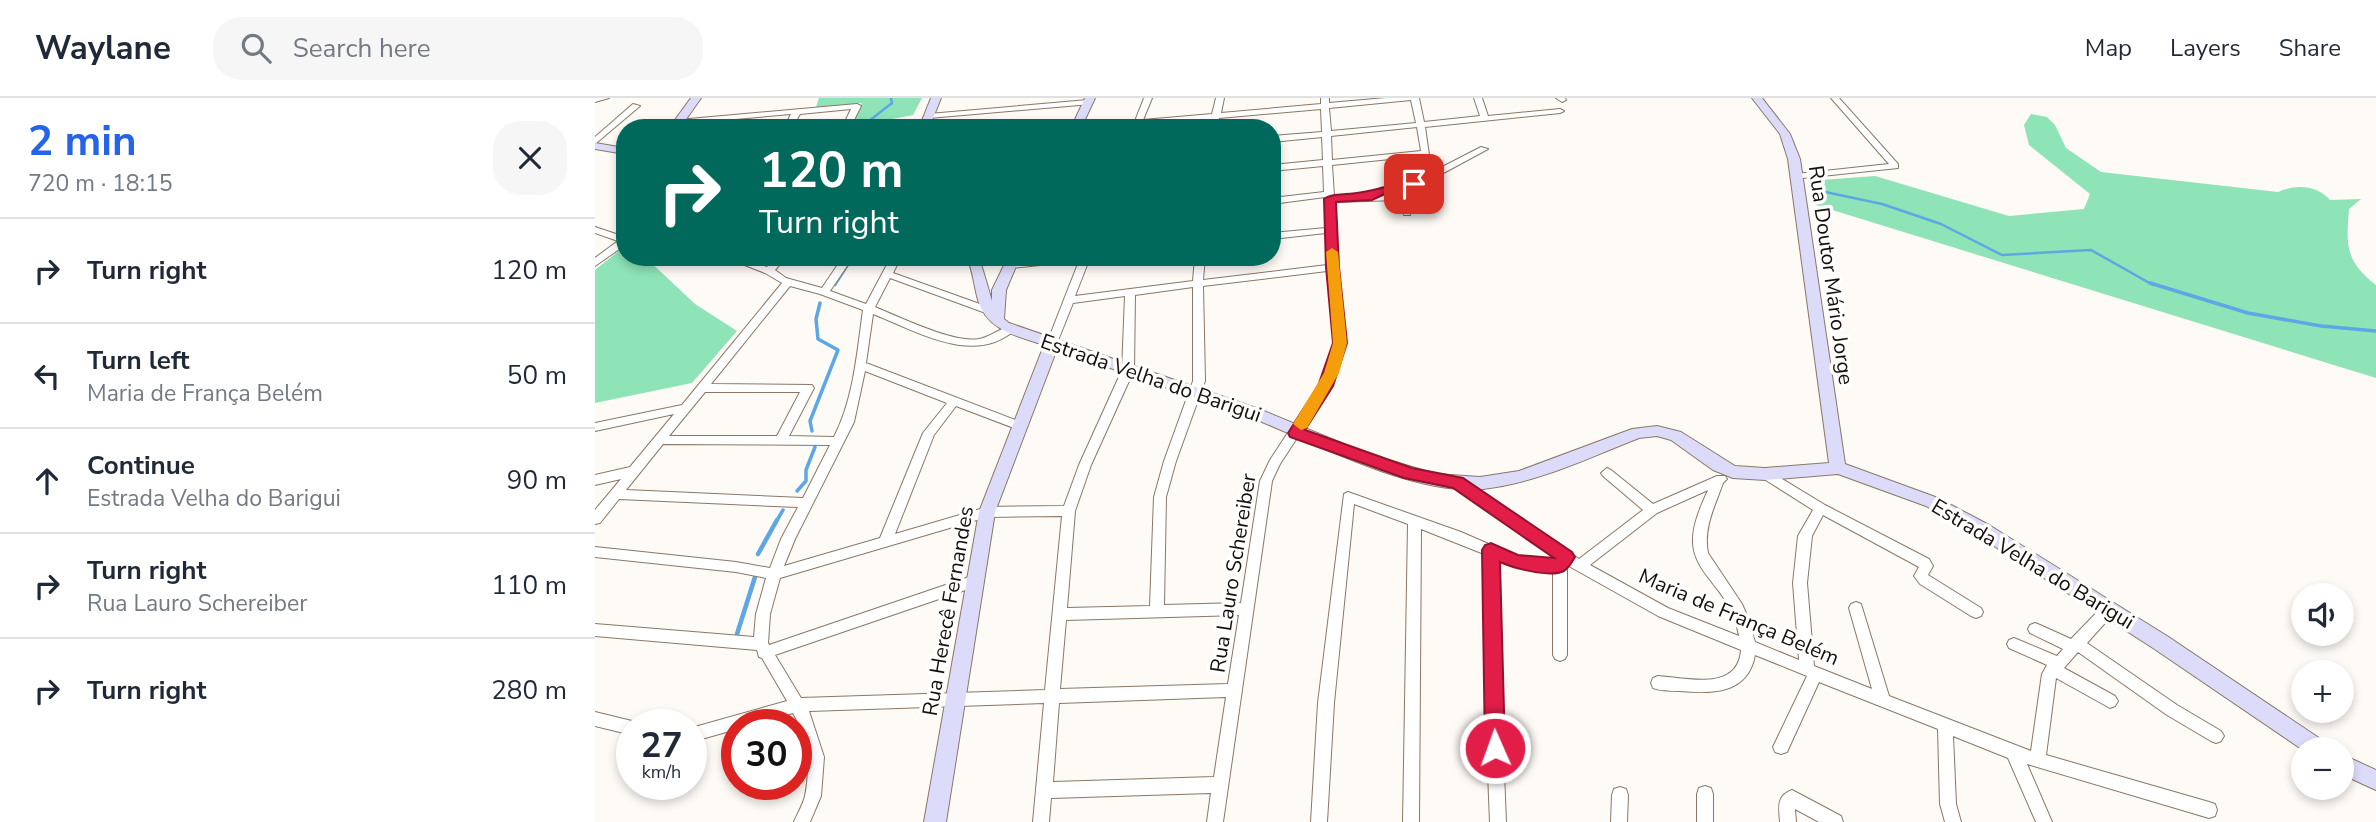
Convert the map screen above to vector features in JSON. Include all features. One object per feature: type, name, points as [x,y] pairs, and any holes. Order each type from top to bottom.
[{"type":"street","points":[[595,100],[605,98]]},
{"type":"street","points":[[680,119],[696,98]]},
{"type":"street","points":[[928,119],[936,98]]},
{"type":"street","points":[[1139,119],[1148,98]]},
{"type":"street","points":[[1214,119],[1220,98]]},
{"type":"street","points":[[1271,111],[1273,98]]},
{"type":"street","points":[[1189,119],[1271,111],[1325,102],[1413,98],[1426,153],[1281,167]]},
{"type":"street","points":[[1478,98],[1485,119]]},
{"type":"street","name":"Rua Doutor Mário Jorge","points":[[1757,98],[1773,116],[1789,142],[1838,468]]},
{"type":"street","points":[[1796,177],[1895,166],[1835,98]]},
{"type":"street","points":[[929,116],[1089,100]]},
{"type":"street","points":[[1080,119],[1089,100]]},
{"type":"street","name":"Rua Lauro Schereiber","points":[[1215,822],[1266,481],[1274,463],[1325,386],[1338,353],[1340,326],[1332,267],[1325,102]]},
{"type":"street","points":[[622,119],[636,106]]},
{"type":"street","points":[[722,119],[857,106]]},
{"type":"street","points":[[850,119],[857,106]]},
{"type":"street","points":[[793,119],[797,111]]},
{"type":"street","points":[[1281,138],[1560,111]]},
{"type":"street","points":[[595,144],[616,125]]},
{"type":"street","points":[[595,144],[616,149]]},
{"type":"street","points":[[1372,196],[1383,190],[1420,182],[1483,149]]},
{"type":"street","points":[[1281,200],[1400,197],[1406,202],[1407,214]]},
{"type":"street","points":[[595,230],[616,237]]},
{"type":"street","points":[[1281,235],[1331,230]]},
{"type":"street","points":[[595,263],[616,246]]},
{"type":"street","points":[[755,266],[788,282],[824,292],[965,344],[981,343],[1011,329]]},
{"type":"street","points":[[769,271],[773,266]]},
{"type":"street","points":[[824,292],[842,266]]},
{"type":"street","points":[[802,822],[813,796],[817,771],[809,730],[798,705],[762,649],[763,614],[773,574],[851,413],[868,310],[891,266]]},
{"type":"street","points":[[976,266],[992,315]]},
{"type":"street","points":[[992,315],[1010,266]]},
{"type":"street","name":"Rua Herecê Fernandes","points":[[935,822],[987,512],[1082,266]]},
{"type":"street","points":[[1157,611],[1160,497],[1200,376],[1200,266]]},
{"type":"street","points":[[1068,300],[1332,267]]},
{"type":"street","points":[[887,274],[992,315]]},
{"type":"street","points":[[595,519],[788,282]]},
{"type":"street","points":[[1041,822],[1069,511],[1085,464],[1128,370],[1130,292]]},
{"type":"street","name":"Estrada Velha do Barigui","points":[[992,315],[1011,329],[1254,413],[1296,433],[1410,474],[1457,483],[1501,481],[1521,477],[1647,431],[1676,436],[1719,466],[1733,472],[1765,474],[1838,468],[1909,492],[1949,510],[2109,609],[2300,737]]},
{"type":"street","points":[[860,365],[1019,426]]},
{"type":"street","points":[[702,388],[808,387],[781,441]]},
{"type":"street","points":[[885,541],[929,433],[955,400]]},
{"type":"street","points":[[595,427],[685,408]]},
{"type":"street","points":[[659,440],[839,441]]},
{"type":"street","points":[[595,480],[634,471]]},
{"type":"street","points":[[1579,566],[1652,510],[1733,472]]},
{"type":"street","points":[[1607,473],[1652,510]]},
{"type":"street","points":[[1765,474],[1820,508],[1924,563],[1926,566],[1921,576],[1976,612]]},
{"type":"street","points":[[1658,683],[1720,685],[1735,679],[1747,663],[1749,649],[1743,620],[1700,552],[1701,531],[1718,481]]},
{"type":"street","name":"Maria de França Belém","points":[[1457,483],[1563,561],[1579,566],[1663,612],[1749,649],[1811,671],[2014,753],[2209,810]]},
{"type":"street","points":[[616,494],[806,503]]},
{"type":"street","points":[[1319,822],[1326,703],[1347,497],[1515,561],[1563,561],[1560,655]]},
{"type":"street","points":[[1781,747],[1811,671],[1800,583],[1805,536],[1820,508]]},
{"type":"street","points":[[595,552],[736,567],[773,574],[987,512],[1069,511]]},
{"type":"street","points":[[1411,822],[1415,521]]},
{"type":"street","points":[[1491,550],[1498,822]]},
{"type":"street","points":[[595,630],[762,649],[975,581]]},
{"type":"street","points":[[1856,608],[1882,699]]},
{"type":"street","points":[[1060,614],[1247,609]]},
{"type":"street","points":[[2038,760],[2047,681],[2055,666],[2109,609]]},
{"type":"street","points":[[2035,629],[2075,645],[2216,736]]},
{"type":"street","points":[[2014,644],[2110,701]]},
{"type":"street","points":[[707,731],[798,705],[1235,690]]},
{"type":"street","points":[[595,719],[616,724]]},
{"type":"street","points":[[1944,724],[1948,804],[1953,822]]},
{"type":"street","points":[[2014,753],[2044,822]]},
{"type":"street","points":[[2354,769],[2376,780]]},
{"type":"street","points":[[1044,790],[1220,785]]},
{"type":"street","points":[[1705,794],[1705,822]]},
{"type":"street","points":[[1619,822],[1620,796]]},
{"type":"street","points":[[1788,822],[1787,802],[1792,798],[1835,822]]},
{"type":"green space","points":[[819,98],[922,98],[913,115],[892,119],[855,119],[862,103],[816,107]]},
{"type":"green space","points":[[2031,114],[2047,117],[2055,125],[2066,148],[2101,172],[2278,192],[2306,187],[2319,191],[2330,200],[2361,199],[2349,209],[2348,243],[2358,268],[2376,285],[2376,378],[1813,204],[1808,181],[1875,176],[2009,216],[2084,209],[2090,194],[2029,145],[2024,125]]},
{"type":"green space","points":[[616,253],[616,266],[655,266],[695,304],[737,331],[692,383],[595,403],[595,270]]},
{"type":"waterway","points":[[872,119],[892,103],[891,98]]},
{"type":"waterway","points":[[1816,190],[1882,204],[1941,224],[2002,255],[2091,250],[2153,285]]},
{"type":"waterway","points":[[835,285],[847,266]]},
{"type":"waterway","points":[[2150,283],[2248,313],[2321,326],[2376,331]]},
{"type":"waterway","points":[[812,431],[810,421],[838,350],[818,339],[816,319],[820,303]]},
{"type":"waterway","points":[[797,491],[806,481],[806,470],[815,447]]},
{"type":"waterway","points":[[776,522],[783,510]]},
{"type":"waterway","points":[[758,554],[777,520]]},
{"type":"waterway","points":[[737,634],[755,577]]},
{"type":"slow traffic","points":[[1301,424],[1332,373],[1340,343],[1332,252]]},
{"type":"route","points":[[1414,184],[1383,190],[1372,196],[1330,199],[1332,267],[1340,343],[1332,373],[1296,433],[1410,474],[1457,483],[1566,557],[1560,565],[1532,564],[1515,561],[1491,550],[1495,748]]}]
